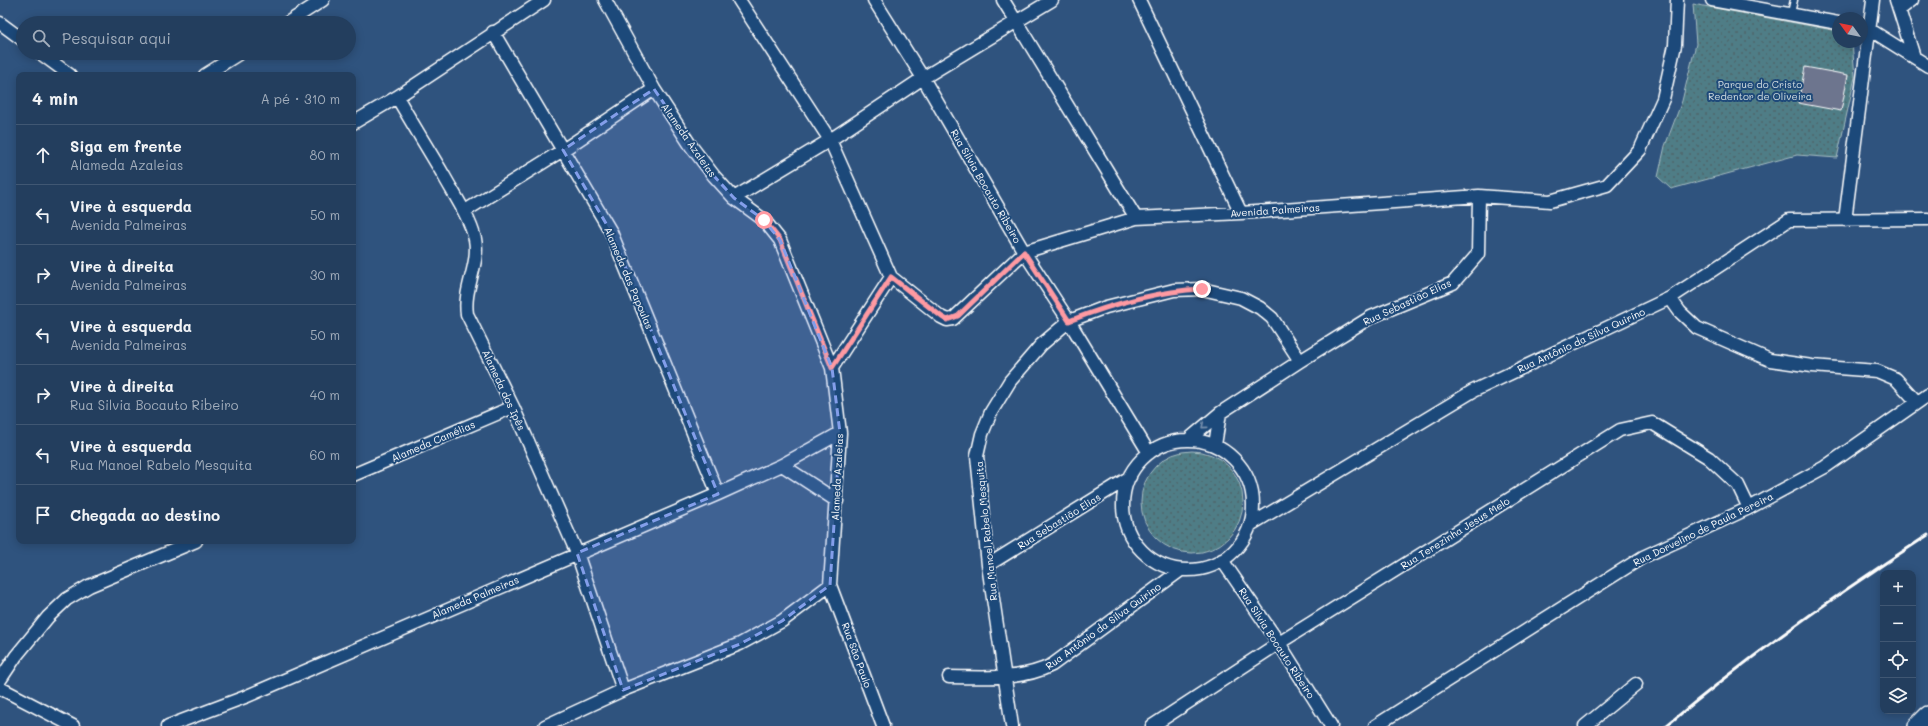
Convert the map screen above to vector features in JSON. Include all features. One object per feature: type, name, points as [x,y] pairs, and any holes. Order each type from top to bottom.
[{"type":"main road","points":[[1917,726],[1928,715]]},
{"type":"street","points":[[298,16],[323,0]]},
{"type":"street","points":[[356,121],[397,97],[493,32],[544,0]]},
{"type":"street","name":"Alameda Azaleias","points":[[605,0],[654,89],[691,146],[714,176],[734,198],[764,220],[780,240],[832,368],[840,433],[837,501],[830,584]]},
{"type":"street","points":[[738,0],[830,140],[891,277],[832,368]]},
{"type":"street","name":"Rua Silvia Bocauto Ribeiro","points":[[874,0],[923,78],[1024,252],[1069,321],[1150,453]]},
{"type":"street","points":[[1003,0],[1136,218]]},
{"type":"street","points":[[734,198],[830,140],[923,78],[1052,0]]},
{"type":"street","points":[[1139,0],[1241,213]]},
{"type":"street","name":"Avenida Palmeiras","points":[[891,277],[947,320],[953,319],[1024,252],[1136,218],[1241,213],[1479,196],[1550,201],[1608,185],[1640,150],[1663,99],[1675,45],[1677,0]]},
{"type":"street","points":[[1712,0],[1791,13],[1832,22]]},
{"type":"street","points":[[1868,18],[1873,0]]},
{"type":"street","points":[[1912,0],[1898,5],[1914,57]]},
{"type":"street","points":[[0,23],[16,35]]},
{"type":"street","points":[[1868,30],[1928,66]]},
{"type":"street","name":"Alameda das Papoulas","points":[[493,32],[611,232],[718,494]]},
{"type":"street","points":[[1845,220],[1863,48]]},
{"type":"street","points":[[50,60],[66,72]]},
{"type":"street","points":[[210,72],[229,60]]},
{"type":"street","points":[[464,211],[563,150],[654,89]]},
{"type":"street","name":"Alameda dos Ipês","points":[[397,97],[464,211],[474,238],[476,254],[474,269],[467,294],[468,314],[512,407],[577,553],[623,690]]},
{"type":"street","name":"Rua Sebastião Elias","points":[[1188,440],[1220,413],[1371,317],[1453,282],[1478,254],[1479,196]]},
{"type":"street","name":"Rua Antônio da Silva Quirino","points":[[1250,524],[1473,391],[1670,298],[1789,220],[1928,219]]},
{"type":"street","name":"Rua Manoel Rabelo Mesquita","points":[[1012,726],[1006,677],[988,565],[977,456],[982,434],[991,412],[1010,380],[1042,345],[1069,321],[1106,306],[1166,292],[1202,289],[1241,298],[1260,308],[1272,318],[1300,361]]},
{"type":"street","points":[[1670,298],[1680,312],[1697,328],[1770,360],[1812,366],[1877,371],[1896,379],[1917,402]]},
{"type":"street","name":"Rua Dorvelino de Paula Pereira","points":[[1374,726],[1643,557],[1749,508],[1825,467],[1928,395]]},
{"type":"street","name":"Alameda Camélias","points":[[356,474],[512,407]]},
{"type":"street","points":[[1215,445],[1220,413]]},
{"type":"street","name":"Rua Terezinha Jesus Melo","points":[[1152,726],[1279,643],[1620,430],[1652,423],[1710,458],[1738,485],[1749,508]]},
{"type":"street","name":"Alameda Palmeiras","points":[[168,726],[244,697],[577,553],[718,494],[782,465],[840,433]]},
{"type":"street","points":[[1188,440],[1215,445],[1231,455],[1246,475],[1251,487],[1253,506],[1250,524],[1239,545],[1222,560],[1202,568],[1181,570],[1164,565],[1149,557],[1136,544],[1130,534],[1124,512],[1124,494],[1130,477],[1138,464],[1150,453],[1168,443],[1188,440]]},
{"type":"street","points":[[782,465],[837,501]]},
{"type":"street","name":"Rua Sebastião Elias","points":[[988,565],[1130,477]]},
{"type":"street","points":[[0,680],[16,656],[48,617],[67,599],[90,586],[189,544]]},
{"type":"street","name":"Rua Silvia Bocauto Ribeiro","points":[[1222,560],[1279,643],[1327,724]]},
{"type":"street","name":"Rua Antônio da Silva Quirino","points":[[949,677],[1006,677],[1028,675],[1052,665],[1181,570]]},
{"type":"street","points":[[545,726],[623,690],[740,644],[782,622],[830,584]]},
{"type":"street","name":"Rua São Paulo","points":[[830,584],[883,726]]},
{"type":"street","points":[[1585,726],[1636,684]]},
{"type":"street","points":[[0,688],[73,726]]},
{"type":"lane","points":[[1791,13],[1794,0]]},
{"type":"highlighted area","points":[[654,89],[714,176],[734,198],[764,220],[780,240],[832,368],[840,433],[830,585],[782,621],[740,644],[623,690],[577,553],[718,494],[611,232],[563,150]]},
{"type":"green space","name":"Parque do Cristo Redentor de Oliveira","points":[[1693,4],[1832,30],[1832,48],[1853,48],[1855,77],[1837,158],[1797,155],[1671,189],[1658,177],[1665,146],[1682,101],[1696,44]]},
{"type":"green space","points":[[1192,451],[1211,455],[1228,466],[1239,483],[1243,502],[1239,521],[1228,538],[1211,549],[1192,553],[1173,549],[1156,538],[1145,521],[1141,502],[1145,483],[1156,466],[1173,455]]},
{"type":"building","points":[[1805,67],[1848,75],[1841,111],[1798,103]]},
{"type":"railway","points":[[1666,726],[1761,650],[1860,580],[1928,535]]},
{"type":"route","points":[[764,220],[780,240],[832,368],[891,277],[947,320],[958,316],[1024,252],[1069,321],[1106,306],[1174,290],[1202,289]]}]
